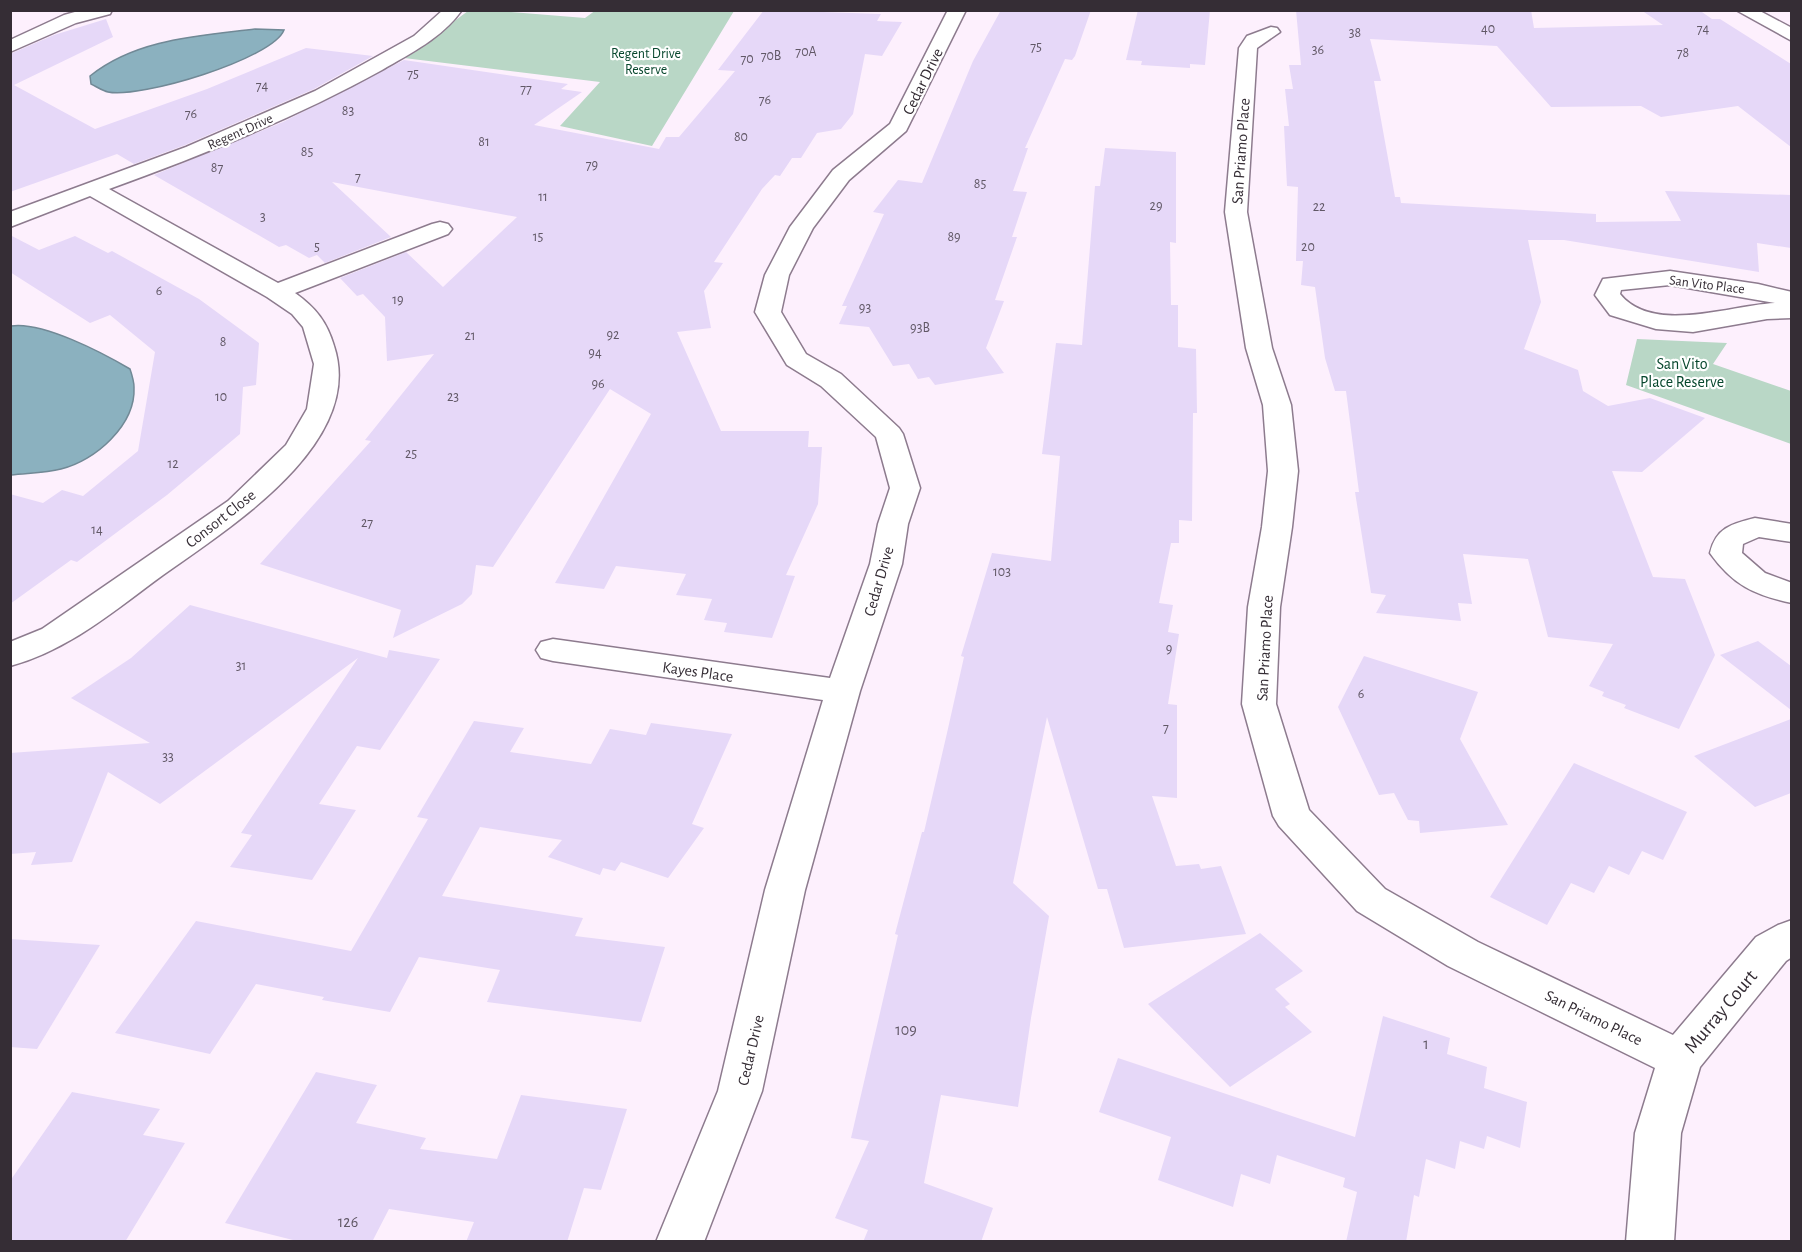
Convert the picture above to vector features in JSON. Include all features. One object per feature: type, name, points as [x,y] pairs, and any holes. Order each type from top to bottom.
[{"type":"street","points":[[10,47],[70,19],[104,10]]},
{"type":"street","name":"Regent Drive","points":[[10,220],[193,151],[322,95],[421,39],[454,10]]},
{"type":"street","name":"Cedar Drive","points":[[680,1242],[740,1091],[785,890],[843,691],[886,564],[893,524],[905,488],[889,434],[831,380],[796,359],[768,312],[777,275],[802,227],[842,175],[899,127],[957,10]]},
{"type":"street","points":[[1744,10],[1791,36]]},
{"type":"street","name":"San Priamo Place","points":[[1271,32],[1254,40],[1248,48],[1236,212],[1259,348],[1277,405],[1283,471],[1277,527],[1264,607],[1258,704],[1292,816],[1371,900],[1463,954],[1680,1059]]},
{"type":"street","name":"Consort Close","points":[[10,655],[54,637],[239,507],[297,450],[321,408],[327,364],[315,326],[301,309],[276,292],[91,188]]},
{"type":"street","points":[[276,292],[440,229]]},
{"type":"street","name":"San Vito Place","points":[[1791,300],[1758,291],[1670,278],[1612,284],[1607,295],[1619,310],[1665,322],[1693,324],[1731,320],[1767,311],[1791,310]]},
{"type":"street","points":[[1791,533],[1755,527],[1729,539],[1726,553],[1734,567],[1769,589],[1791,593]]},
{"type":"street","name":"Kayes Place","points":[[553,650],[843,691]]},
{"type":"street","name":"Murray Court","points":[[1650,1242],[1658,1132],[1680,1059],[1771,949],[1791,936]]},
{"type":"green space","name":"Regent Drive Reserve","points":[[596,10],[734,11],[652,146],[560,126],[600,82],[404,58],[468,11],[500,11],[585,18]]},
{"type":"green space","name":"San Vito Place Reserve","points":[[1637,339],[1727,343],[1713,364],[1791,391],[1791,444],[1626,385]]},
{"type":"water","points":[[255,29],[284,30],[275,41],[256,53],[232,64],[174,83],[124,93],[108,92],[91,84],[90,76],[108,64],[147,47],[190,37]]},
{"type":"water","points":[[11,326],[39,328],[55,333],[89,347],[130,369],[134,387],[133,401],[128,415],[121,428],[100,450],[74,465],[61,469],[11,475]]},
{"type":"building","points":[[764,10],[881,14],[877,21],[902,22],[882,56],[865,54],[853,114],[841,129],[817,133],[801,158],[792,158],[780,176],[775,175],[762,189],[714,262],[723,263],[704,291],[711,328],[677,332],[721,431],[809,431],[808,447],[822,447],[818,504],[786,575],[795,576],[772,638],[724,632],[727,623],[704,620],[712,599],[676,595],[686,574],[616,566],[604,589],[555,583],[651,414],[610,389],[493,567],[476,565],[472,594],[462,604],[393,638],[401,610],[260,564],[371,441],[365,440],[434,354],[387,361],[385,317],[363,294],[357,296],[340,278],[406,252],[443,287],[517,217],[332,182],[391,237],[325,263],[317,255],[309,258],[286,245],[279,247],[154,175],[283,122],[404,60],[568,84],[561,89],[582,92],[534,125],[659,149],[666,137],[679,137],[735,71],[718,70]]},
{"type":"building","points":[[1001,10],[1091,10],[1075,56],[1072,60],[1065,59],[1025,148],[1028,148],[1013,191],[1027,192],[1012,237],[1017,237],[995,300],[1004,301],[986,348],[1004,373],[935,385],[929,377],[918,379],[909,364],[893,366],[869,327],[839,324],[847,306],[842,306],[884,214],[873,212],[898,180],[922,183],[973,61]]},
{"type":"building","points":[[1138,10],[1210,10],[1205,65],[1190,64],[1190,68],[1141,65],[1142,61],[1126,60]]},
{"type":"building","points":[[1296,10],[1531,10],[1534,28],[1663,25],[1641,10],[1699,10],[1712,19],[1720,19],[1791,64],[1791,147],[1738,106],[1661,117],[1641,106],[1551,107],[1497,46],[1370,39],[1381,81],[1374,81],[1395,197],[1400,197],[1401,203],[1596,214],[1596,222],[1681,221],[1665,191],[1791,195],[1791,248],[1757,243],[1759,272],[1564,240],[1528,240],[1541,302],[1524,349],[1578,370],[1583,391],[1608,406],[1650,398],[1705,418],[1642,472],[1612,471],[1653,577],[1685,579],[1715,655],[1679,729],[1624,708],[1626,705],[1602,696],[1604,692],[1589,686],[1613,644],[1548,637],[1528,559],[1463,554],[1472,604],[1458,603],[1461,621],[1376,613],[1386,595],[1371,593],[1355,492],[1359,492],[1346,391],[1335,391],[1325,358],[1315,287],[1301,285],[1303,261],[1296,261],[1298,187],[1287,186],[1284,126],[1289,126],[1285,89],[1293,89],[1289,65],[1301,65]]},
{"type":"building","points":[[106,19],[113,37],[14,85],[95,129],[207,89],[306,48],[373,56],[314,89],[185,145],[134,164],[117,154],[10,192],[10,54],[54,35]]},
{"type":"building","points":[[1105,148],[1176,152],[1176,243],[1170,242],[1171,305],[1178,305],[1178,347],[1196,349],[1197,413],[1193,413],[1192,521],[1179,520],[1179,543],[1171,543],[1159,603],[1173,605],[1168,632],[1179,634],[1168,704],[1177,705],[1177,798],[1152,796],[1176,866],[1199,864],[1201,869],[1221,866],[1246,934],[1124,948],[1107,889],[1098,889],[1047,717],[1013,883],[1049,916],[1018,1107],[941,1095],[924,1183],[993,1208],[981,1242],[863,1242],[868,1230],[835,1218],[869,1141],[851,1138],[898,935],[895,934],[922,832],[924,832],[947,733],[964,657],[961,656],[992,553],[1051,561],[1060,456],[1042,454],[1056,343],[1082,345],[1095,186],[1100,186]]},
{"type":"building","points":[[10,235],[39,250],[75,236],[108,253],[112,251],[199,299],[259,343],[256,385],[243,387],[240,434],[167,495],[77,562],[71,560],[10,604],[10,494],[43,503],[62,490],[83,496],[138,451],[155,352],[110,315],[90,323],[10,272]]},
{"type":"building","points":[[190,605],[387,658],[389,650],[440,659],[380,750],[357,746],[319,804],[356,810],[312,880],[230,867],[252,835],[241,833],[358,658],[160,804],[108,772],[72,862],[31,865],[36,852],[10,854],[10,753],[150,743],[71,698],[131,658]]},
{"type":"building","points":[[1758,641],[1791,666],[1791,710],[1720,655]]},
{"type":"building","points":[[1364,656],[1478,692],[1460,739],[1508,825],[1420,833],[1419,821],[1408,820],[1394,793],[1379,795],[1338,707]]},
{"type":"building","points":[[1791,719],[1791,793],[1755,807],[1694,756]]},
{"type":"building","points":[[474,721],[524,728],[510,752],[591,764],[610,729],[646,735],[651,723],[732,734],[692,824],[704,828],[668,878],[621,862],[615,871],[603,868],[600,875],[548,857],[562,840],[480,827],[442,896],[583,918],[575,936],[665,947],[641,1022],[487,1002],[500,970],[419,957],[390,1012],[322,1000],[324,997],[256,984],[210,1054],[115,1033],[196,921],[351,951],[428,819],[417,817]]},
{"type":"building","points":[[1574,763],[1687,812],[1663,860],[1642,851],[1629,875],[1609,866],[1594,893],[1571,883],[1547,925],[1490,897]]},
{"type":"building","points":[[1260,933],[1303,971],[1275,989],[1290,1004],[1285,1007],[1312,1032],[1230,1087],[1148,1004]]},
{"type":"building","points":[[10,939],[100,945],[37,1049],[10,1047]]},
{"type":"building","points":[[1383,1016],[1450,1038],[1447,1054],[1487,1067],[1484,1088],[1527,1102],[1520,1148],[1487,1136],[1484,1149],[1460,1141],[1455,1169],[1426,1159],[1419,1197],[1414,1195],[1406,1242],[1346,1242],[1357,1192],[1343,1187],[1345,1178],[1277,1155],[1270,1184],[1241,1174],[1233,1207],[1158,1180],[1171,1137],[1099,1112],[1118,1058],[1355,1137]]},
{"type":"building","points":[[316,1072],[377,1085],[356,1123],[426,1138],[420,1149],[497,1159],[521,1095],[627,1109],[601,1190],[584,1188],[567,1242],[466,1242],[474,1222],[389,1209],[372,1242],[301,1242],[225,1223]]},
{"type":"building","points":[[72,1092],[160,1109],[143,1135],[185,1143],[125,1242],[10,1242],[10,1181]]}]
